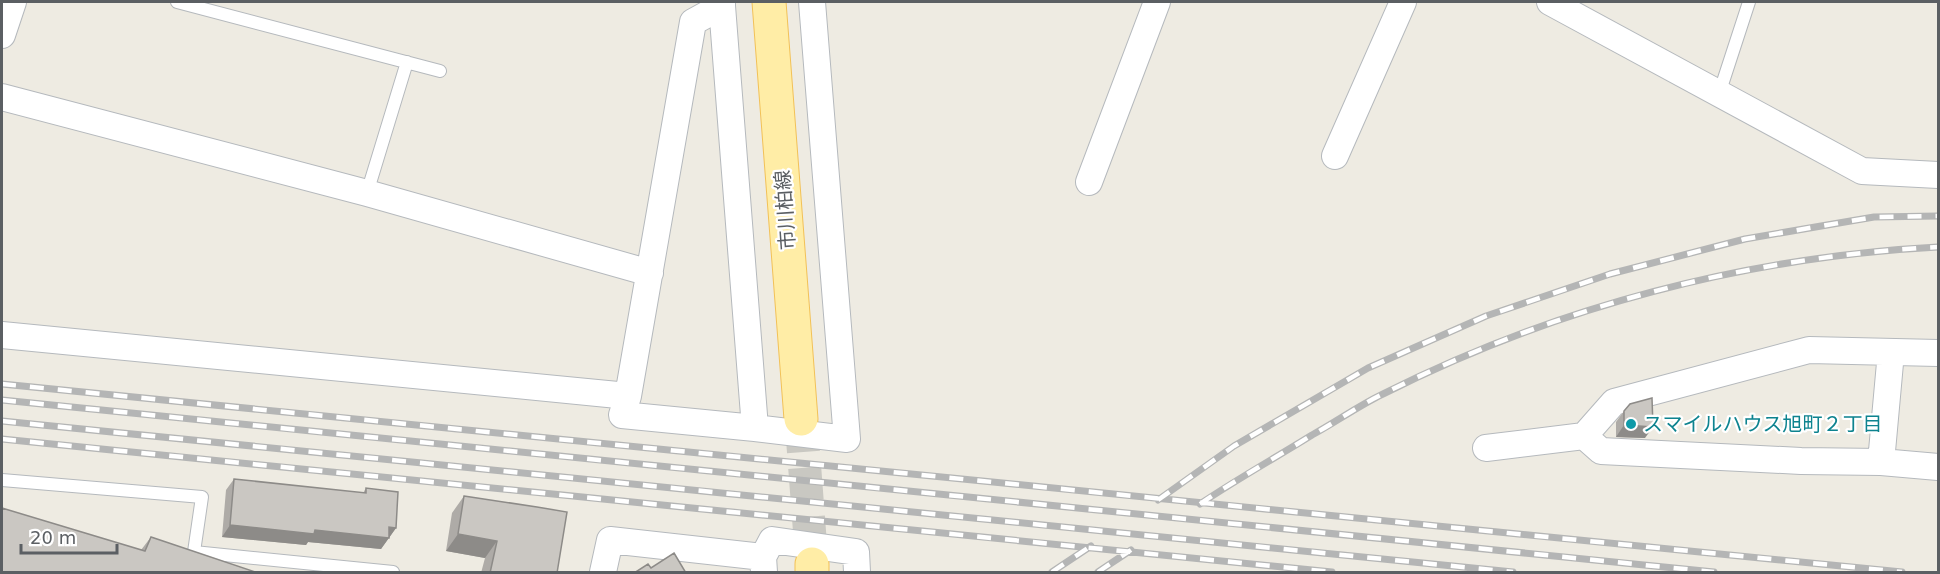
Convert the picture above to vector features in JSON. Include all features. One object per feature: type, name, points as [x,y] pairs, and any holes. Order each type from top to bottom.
[{"type":"main road","name":"市川柏線","points":[[769,2],[801,419]]},
{"type":"street","points":[[2,35],[13,2]]},
{"type":"street","points":[[754,428],[722,4],[693,22],[628,396],[622,415],[847,440],[812,2]]},
{"type":"street","points":[[1089,182],[1157,2]]},
{"type":"street","points":[[1335,156],[1403,2]]},
{"type":"street","points":[[1550,2],[1862,171],[1938,175]]},
{"type":"street","points":[[2,97],[367,193],[650,273]]},
{"type":"street","points":[[2,335],[628,396]]},
{"type":"street","points":[[1486,448],[1584,436],[1614,402],[1809,350],[1938,353]]},
{"type":"street","points":[[1881,462],[1891,352]]},
{"type":"street","points":[[1584,436],[1601,451],[1802,461],[1881,462],[1938,468]]},
{"type":"street","points":[[603,573],[610,540],[763,565],[772,540],[856,552],[857,573]]},
{"type":"lane","points":[[177,2],[440,71]]},
{"type":"lane","points":[[1719,94],[1749,2]]},
{"type":"lane","points":[[367,193],[407,62]]},
{"type":"lane","points":[[2,480],[202,497],[194,552],[393,573]]},
{"type":"building","points":[[1652,398],[1653,427],[1624,425],[1624,411],[1630,404]]},
{"type":"building","points":[[234,479],[366,493],[366,488],[398,492],[396,528],[389,527],[389,538],[315,530],[314,534],[230,525]]},
{"type":"building","points":[[464,496],[567,512],[557,573],[490,573],[497,541],[458,534]]},
{"type":"building","points":[[2,508],[145,551],[151,537],[258,573],[2,573]]},
{"type":"building","points":[[674,553],[686,573],[634,573],[648,564],[651,568]]},
{"type":"tunnel","points":[[801,419],[812,564]]},
{"type":"railway","points":[[1158,500],[1234,446],[1368,368],[1486,316],[1610,274],[1745,239],[1874,217],[1938,216]]},
{"type":"railway","points":[[1200,504],[1383,394],[1448,363],[1515,336],[1584,312],[1723,275],[1794,262],[1938,247]]},
{"type":"railway","points":[[2,384],[1902,572]]},
{"type":"railway","points":[[2,400],[1714,572]]},
{"type":"railway","points":[[2,421],[1513,572]]},
{"type":"railway","points":[[2,439],[1332,572]]},
{"type":"railway","points":[[1052,572],[1091,546]]},
{"type":"railway","points":[[1098,572],[1131,550]]},
{"type":"place","name":"スマイルハウス旭町２丁目","points":[[1631,424]]}]
